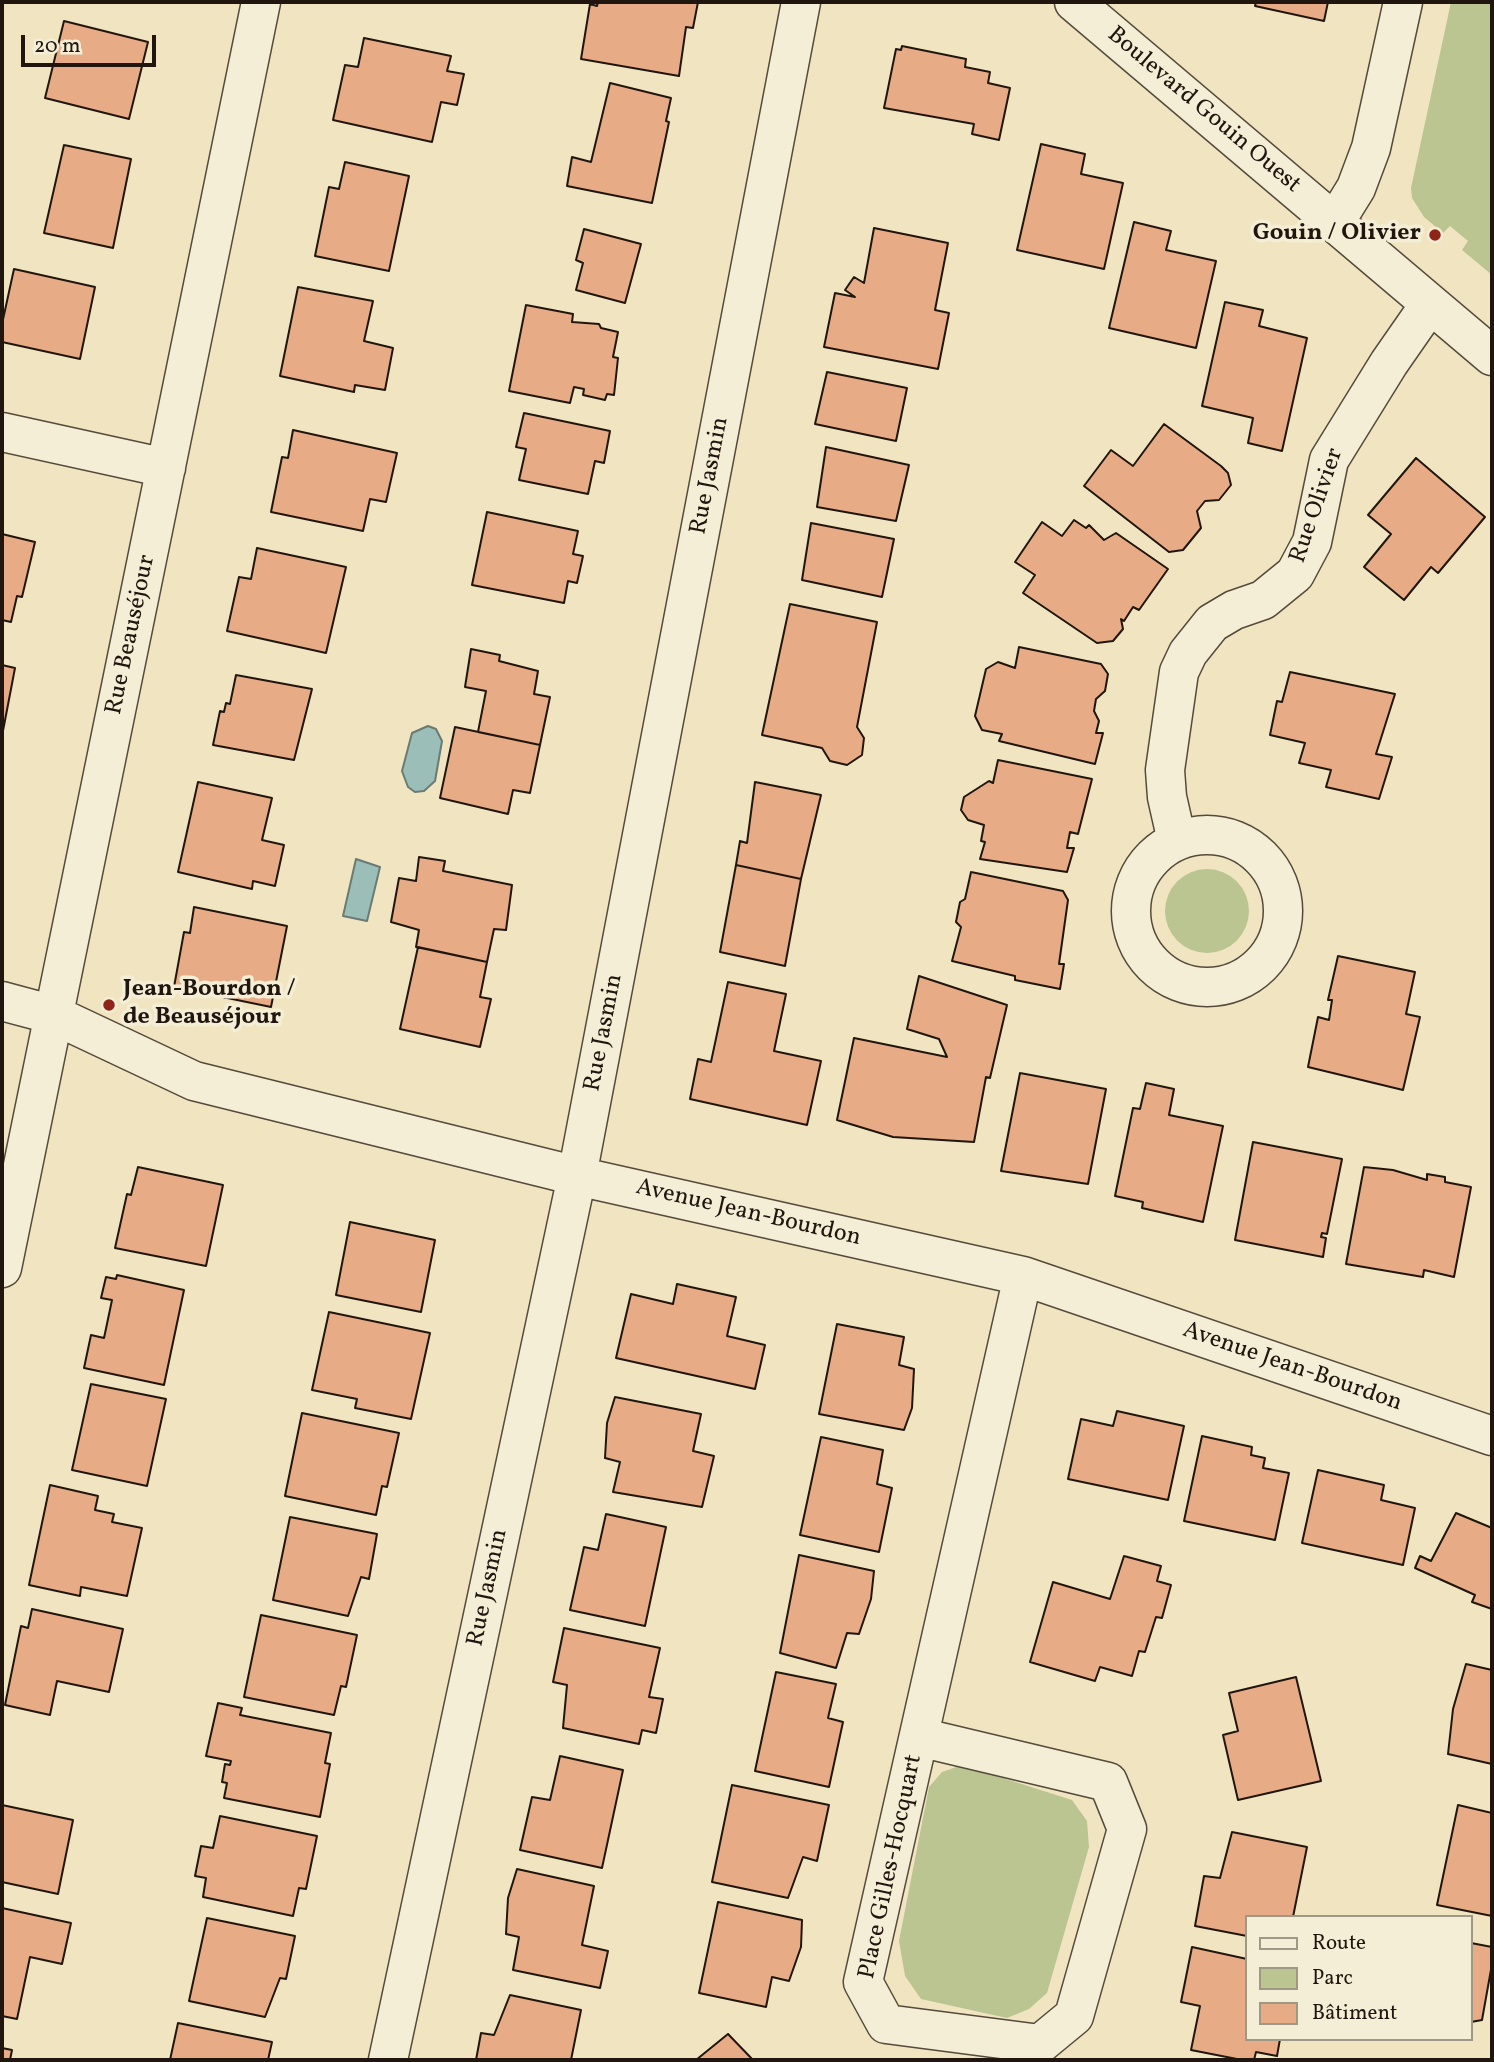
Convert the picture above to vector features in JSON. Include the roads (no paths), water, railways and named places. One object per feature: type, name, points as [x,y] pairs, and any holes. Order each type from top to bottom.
[{"type":"street","name":"Rue Beauséjour","points":[[2,1268],[261,2]]},
{"type":"street","name":"Rue Jasmin","points":[[388,2060],[577,1176],[801,2]]},
{"type":"street","name":"Boulevard Gouin Ouest","points":[[1074,2],[1492,356]]},
{"type":"street","points":[[1335,222],[1356,188],[1371,148],[1403,2]]},
{"type":"street","name":"Rue Olivier","points":[[1177,841],[1167,797],[1165,770],[1166,743],[1183,663],[1200,635],[1212,624],[1234,610],[1263,600],[1295,574],[1312,542],[1332,453],[1430,304]]},
{"type":"street","points":[[2,432],[166,468]]},
{"type":"street","name":"Avenue Jean-Bourdon","points":[[2,1001],[54,1015],[194,1081],[577,1176],[1023,1276],[1492,1436]]},
{"type":"street","name":"Place Gilles-Hocquart","points":[[919,1737],[1108,1782],[1127,1829],[1074,2017],[1040,2044],[886,2024],[863,1982],[1023,1276]]},
{"type":"water","points":[[428,726],[436,729],[442,741],[435,781],[424,791],[415,792],[408,787],[402,771],[412,733]]},
{"type":"water","points":[[356,859],[380,867],[367,921],[343,916]]},
{"type":"place","name":"Gouin / Olivier","points":[[1435,235]]},
{"type":"place","name":"Jean-Bourdon / de Beauséjour","points":[[109,1005]]}]
